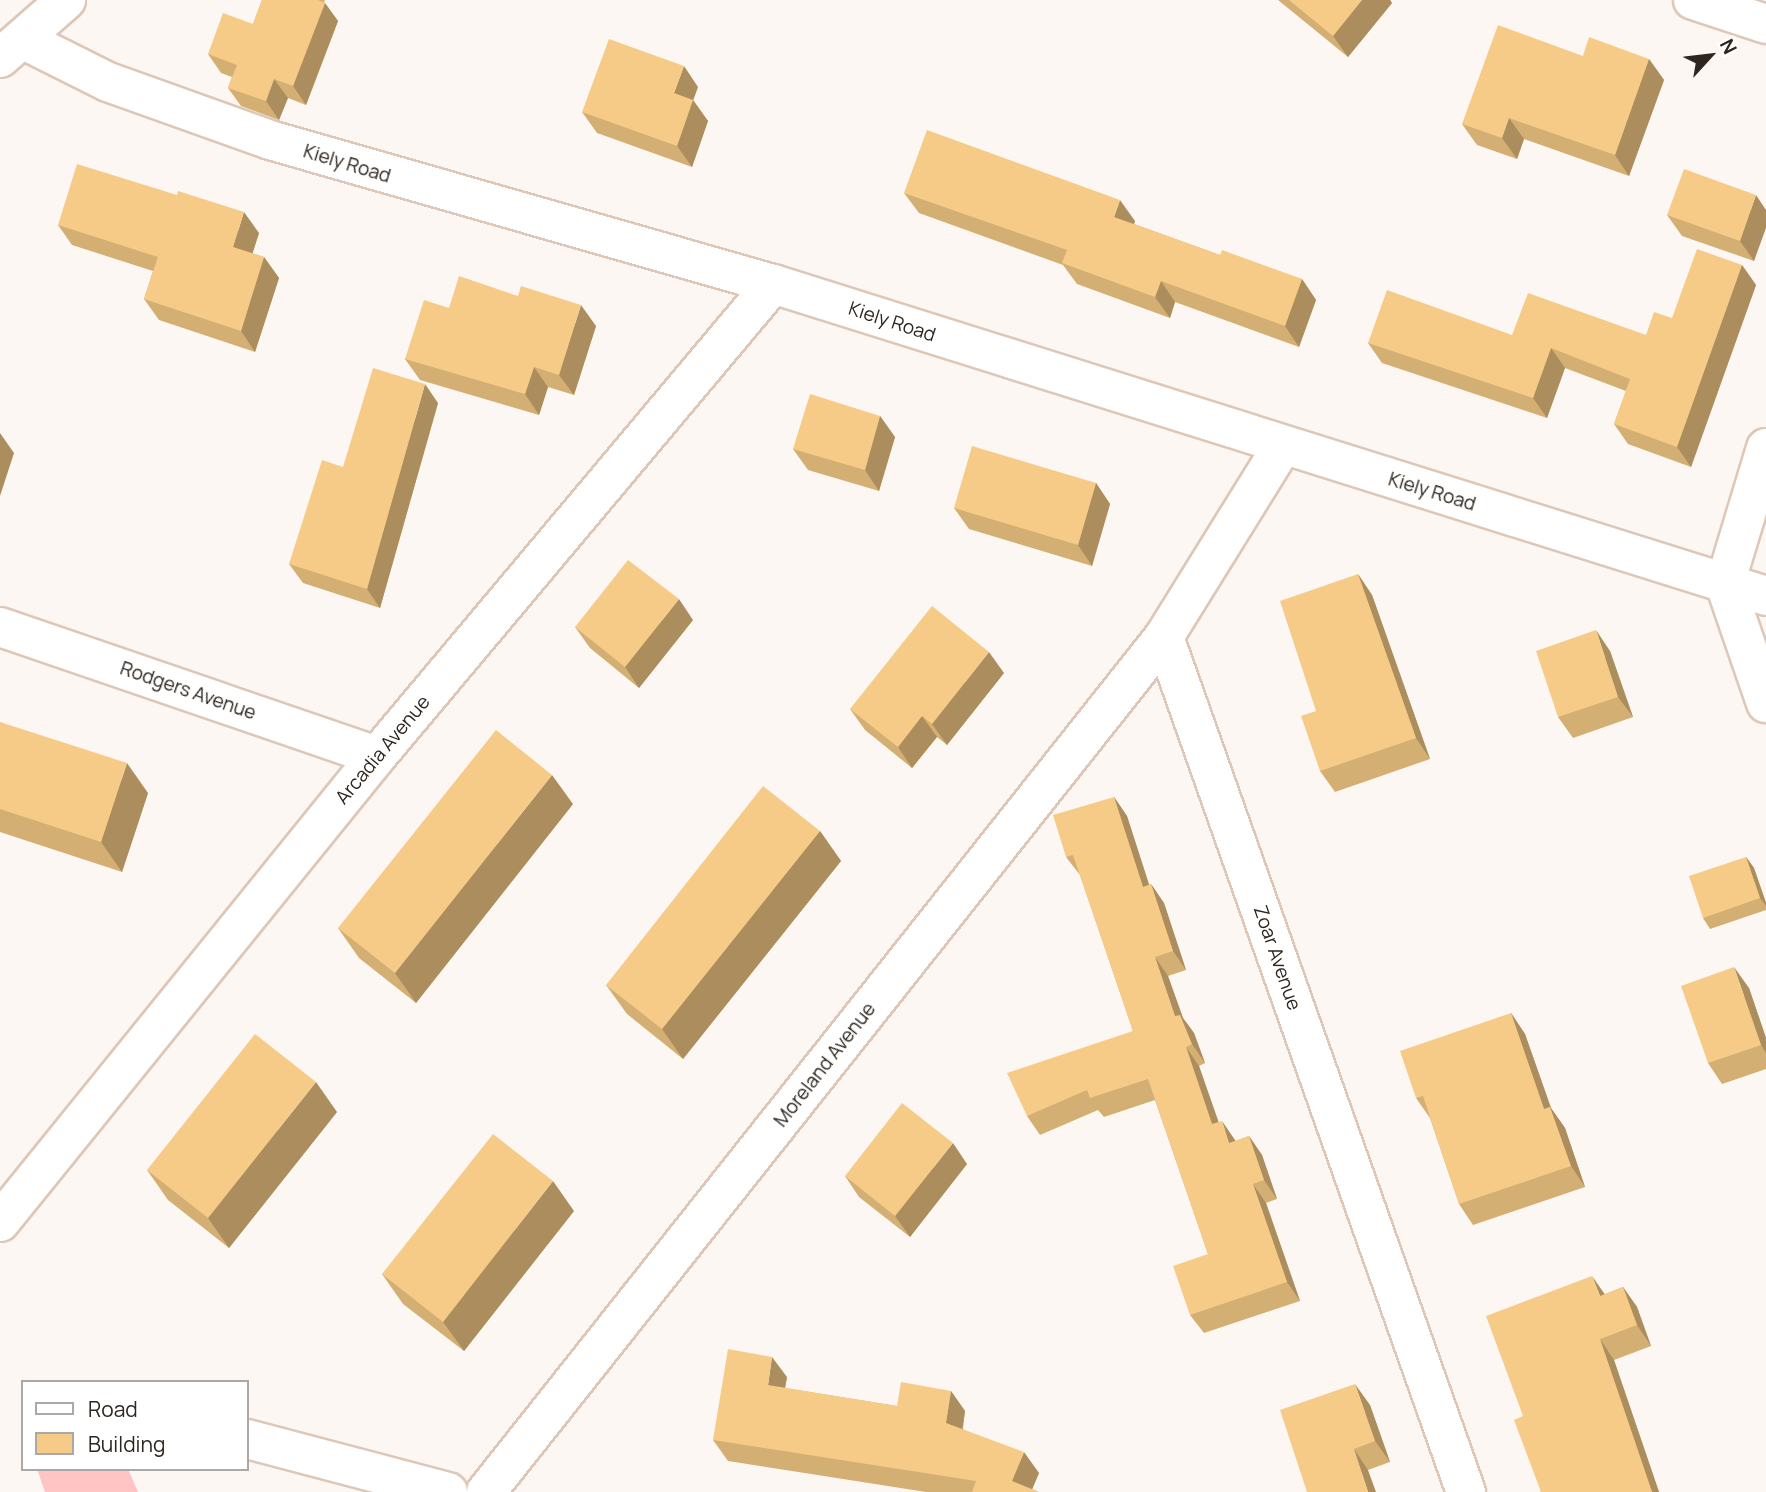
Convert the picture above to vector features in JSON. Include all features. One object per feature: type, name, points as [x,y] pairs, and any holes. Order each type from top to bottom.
[{"type":"street","points":[[11,49],[65,0]]},
{"type":"street","points":[[1693,0],[1766,24]]},
{"type":"street","name":"Kiely Road","points":[[11,49],[270,141],[773,284],[1766,596]]},
{"type":"street","name":"Arcadia Avenue","points":[[0,1222],[377,756],[773,284]]},
{"type":"street","points":[[1164,637],[1283,446]]},
{"type":"street","points":[[1766,448],[1725,584],[1766,703]]},
{"type":"street","name":"Rodgers Avenue","points":[[0,627],[377,756]]},
{"type":"street","name":"Moreland Avenue","points":[[486,1492],[1164,637]]},
{"type":"street","name":"Zoar Avenue","points":[[1164,637],[1466,1492]]},
{"type":"street","points":[[248,1438],[448,1492]]},
{"type":"shaded area","points":[[38,1471],[129,1471],[138,1492],[45,1492]]},
{"type":"building","points":[[262,0],[318,0],[325,3],[293,86],[274,79],[266,101],[228,88],[237,65],[208,54],[223,13],[253,24]]},
{"type":"building","points":[[1289,0],[1362,0],[1333,36]]},
{"type":"building","points":[[1498,25],[1583,56],[1589,37],[1649,59],[1615,155],[1509,118],[1502,138],[1462,124]]},
{"type":"building","points":[[609,39],[684,66],[674,93],[693,100],[677,146],[582,112]]},
{"type":"building","points":[[927,130],[1120,200],[1114,217],[1220,255],[1222,250],[1302,279],[1285,326],[1161,281],[1155,297],[1062,263],[1067,250],[904,193]]},
{"type":"building","points":[[77,164],[177,195],[178,191],[244,212],[233,247],[264,257],[241,331],[144,299],[158,257],[58,225]]},
{"type":"building","points":[[1684,169],[1756,195],[1740,241],[1667,215]]},
{"type":"building","points":[[1697,249],[1742,265],[1677,447],[1614,424],[1630,379],[1551,348],[1533,398],[1368,343],[1387,290],[1512,335],[1528,293],[1646,335],[1654,312],[1672,318]]},
{"type":"building","points":[[459,276],[518,296],[521,286],[581,305],[559,375],[534,367],[525,394],[405,359],[424,300],[449,308]]},
{"type":"building","points":[[373,368],[425,384],[367,589],[289,564],[322,460],[343,467]]},
{"type":"building","points":[[810,394],[880,416],[865,470],[793,449]]},
{"type":"building","points":[[972,446],[1096,483],[1078,545],[954,508]]},
{"type":"building","points":[[628,560],[679,599],[625,667],[575,627]]},
{"type":"building","points":[[1358,574],[1416,738],[1320,771],[1301,716],[1316,711],[1280,601]]},
{"type":"building","points":[[932,606],[989,652],[932,724],[922,716],[898,747],[850,709]]},
{"type":"building","points":[[1596,630],[1618,697],[1558,717],[1536,651]]},
{"type":"building","points":[[0,722],[127,763],[101,842],[0,809]]},
{"type":"building","points":[[496,730],[552,775],[395,973],[338,928]]},
{"type":"building","points":[[763,786],[820,831],[662,1029],[606,985]]},
{"type":"building","points":[[1114,797],[1143,887],[1151,884],[1173,951],[1155,957],[1175,1016],[1180,1015],[1192,1044],[1186,1047],[1212,1124],[1222,1121],[1229,1143],[1249,1136],[1264,1180],[1253,1184],[1287,1282],[1190,1315],[1173,1266],[1208,1254],[1148,1079],[1090,1098],[1087,1090],[1027,1116],[1007,1073],[1133,1031],[1073,855],[1066,857],[1053,815]]},
{"type":"building","points":[[1746,857],[1760,898],[1703,918],[1689,876]]},
{"type":"building","points":[[1734,967],[1761,1045],[1708,1063],[1681,986]]},
{"type":"building","points":[[1511,1013],[1544,1109],[1550,1107],[1571,1166],[1459,1204],[1423,1096],[1416,1098],[1400,1051]]},
{"type":"building","points":[[255,1034],[316,1082],[208,1218],[147,1170]]},
{"type":"building","points":[[902,1103],[953,1143],[895,1216],[845,1176]]},
{"type":"building","points":[[493,1134],[553,1181],[443,1322],[382,1274]]},
{"type":"building","points":[[1592,1276],[1600,1296],[1623,1287],[1637,1325],[1600,1339],[1652,1492],[1541,1492],[1514,1420],[1523,1416],[1486,1316]]},
{"type":"building","points":[[728,1349],[772,1357],[768,1385],[897,1406],[901,1382],[951,1391],[946,1423],[1024,1452],[1012,1481],[1039,1492],[972,1492],[976,1481],[713,1440]]},
{"type":"building","points":[[1355,1384],[1375,1441],[1354,1449],[1368,1492],[1307,1492],[1280,1410]]}]
